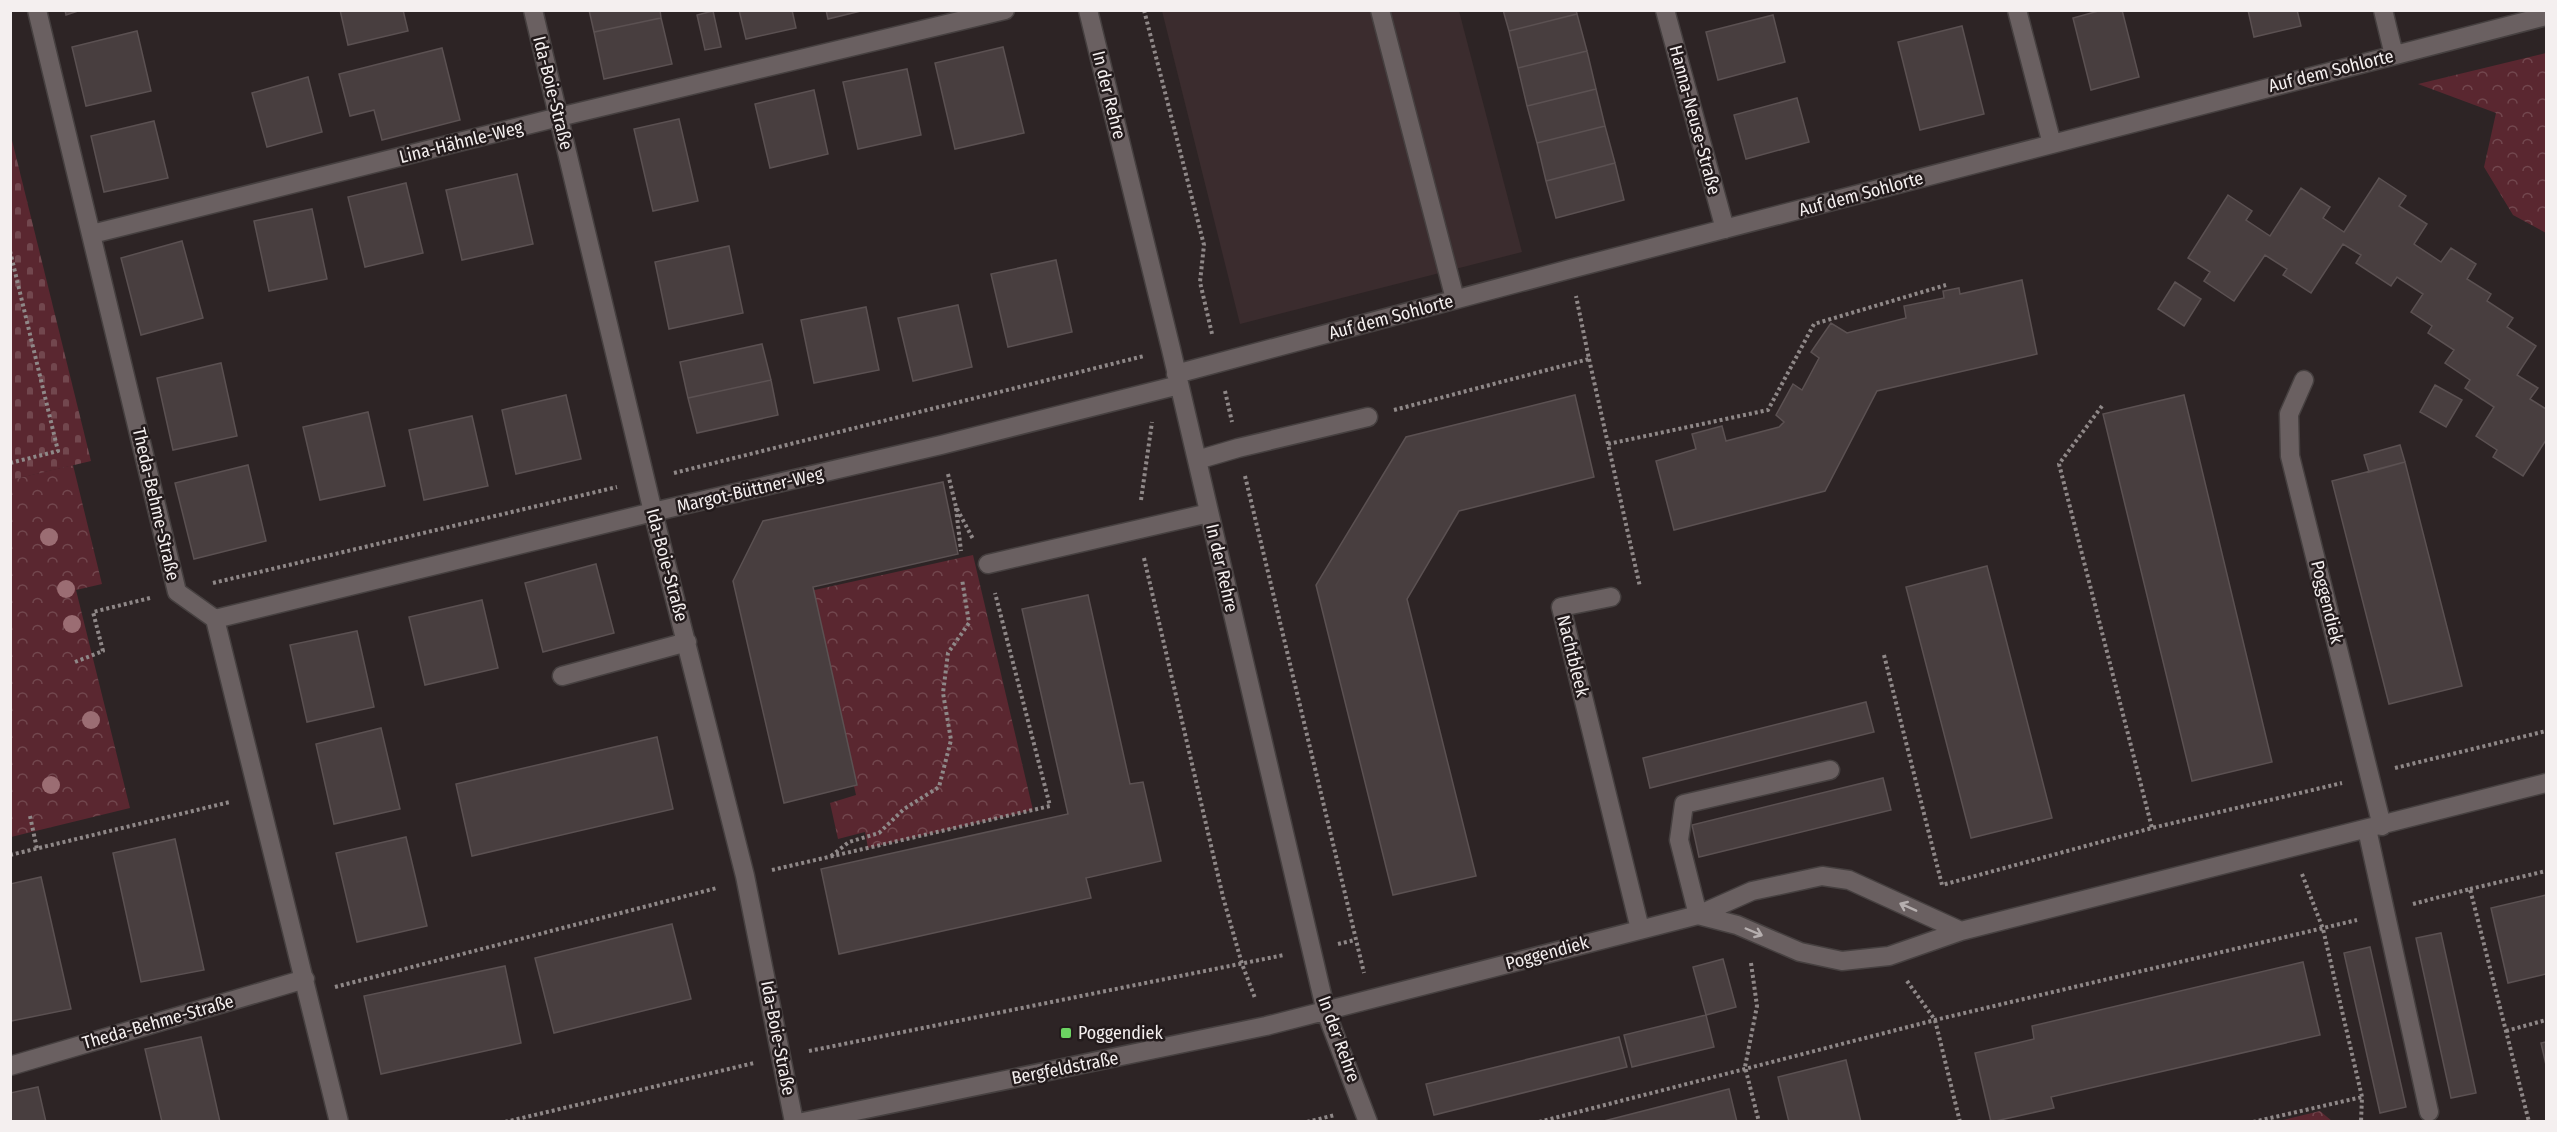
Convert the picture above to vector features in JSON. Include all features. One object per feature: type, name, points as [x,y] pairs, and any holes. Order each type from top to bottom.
[{"type":"street","name":"Theda-Behme-Straße","points":[[36,10],[177,592],[215,619]]},
{"type":"street","name":"Ida-Boie-Straße","points":[[533,10],[645,480],[745,876],[794,1122]]},
{"type":"street","name":"Lina-Hähnle-Weg","points":[[92,234],[559,117],[1005,10]]},
{"type":"street","name":"In der Rehre","points":[[1089,10],[1171,348],[1326,1012],[1368,1122]]},
{"type":"street","points":[[1380,10],[1455,299]]},
{"type":"street","name":"Hanna-Neuse-Straße","points":[[1665,10],[1725,230]]},
{"type":"street","points":[[2018,10],[2052,144]]},
{"type":"street","points":[[2383,10],[2394,55]]},
{"type":"street","name":"Auf dem Sohlorte","points":[[1178,380],[1219,363],[1455,299],[2547,16]]},
{"type":"street","name":"Margot-Büttner-Weg","points":[[215,619],[653,512],[941,445],[1178,380]]},
{"type":"street","name":"Poggendiek","points":[[2304,380],[2289,414],[2290,456],[2370,774],[2375,827]]},
{"type":"street","points":[[1197,460],[1368,417]]},
{"type":"street","points":[[988,564],[1209,513]]},
{"type":"street","name":"Nachtbleek","points":[[1611,597],[1561,607],[1640,929]]},
{"type":"street","points":[[215,619],[339,1122]]},
{"type":"street","points":[[562,676],[687,642]]},
{"type":"street","points":[[1698,915],[1679,840],[1684,804],[1830,770]]},
{"type":"street","name":"Poggendiek","points":[[1698,915],[1737,925],[1800,952],[1842,961],[1890,956],[1961,931],[2547,783]]},
{"type":"street","points":[[2375,827],[2385,912],[2429,1112]]},
{"type":"street","name":"Poggendiek","points":[[1326,1012],[1698,915],[1752,891],[1822,876],[1848,880],[1961,931]]},
{"type":"street","name":"Theda-Behme-Straße","points":[[10,1066],[307,986]]},
{"type":"street","name":"Bergfeldstraße","points":[[803,1122],[1151,1051],[1326,1012]]},
{"type":"path","points":[[1144,10],[1204,245],[1200,282],[1238,448],[1371,1000]]},
{"type":"path","points":[[10,251],[58,451],[10,463]]},
{"type":"path","points":[[1570,269],[1641,590],[1611,597]]},
{"type":"path","points":[[1608,444],[1768,410],[1814,324],[1946,285]]},
{"type":"path","points":[[75,662],[103,651],[93,612],[645,480],[1171,348]]},
{"type":"path","points":[[1368,417],[1589,359]]},
{"type":"path","points":[[2102,406],[2059,464],[2152,828]]},
{"type":"path","points":[[932,409],[956,507],[961,549]]},
{"type":"path","points":[[307,986],[710,891],[745,876],[1050,806],[988,564],[956,507]]},
{"type":"path","points":[[829,858],[849,842],[879,833],[904,809],[939,787],[951,740],[943,693],[948,653],[969,623],[960,571]]},
{"type":"path","points":[[1884,654],[1942,885],[2152,828],[2316,790],[2370,774],[2547,731]]},
{"type":"path","points":[[10,855],[260,795]]},
{"type":"path","points":[[30,816],[37,849]]},
{"type":"path","points":[[2292,849],[2323,929],[2362,1097],[2361,1122]]},
{"type":"path","points":[[1539,1122],[1745,1067],[2323,929],[2470,889],[2547,871]]},
{"type":"path","points":[[2470,889],[2529,1122]]},
{"type":"path","points":[[1737,925],[1751,962],[1757,1006],[1745,1067],[1759,1122]]},
{"type":"path","points":[[505,1122],[781,1056],[1355,940]]},
{"type":"path","points":[[1890,956],[1935,1020],[1960,1122]]},
{"type":"path","points":[[2506,1031],[2547,1020]]},
{"type":"path","points":[[2253,1122],[2362,1097]]},
{"type":"shaded area","points":[[1162,11],[1459,11],[1522,252],[1240,324]]},
{"type":"green space","points":[[2546,53],[2546,233],[2513,215],[2484,167],[2496,113],[2418,84]]},
{"type":"green space","points":[[10,132],[91,461],[11,480],[10,480]]},
{"type":"green space","points":[[73,465],[102,584],[76,590],[130,808],[11,837],[10,480]]},
{"type":"green space","points":[[973,555],[1033,810],[868,848],[865,832],[838,839],[830,803],[856,795],[810,591]]},
{"type":"green space","points":[[2320,1111],[2332,1121],[2279,1121]]},
{"type":"building","points":[[65,10],[81,10],[66,15]]},
{"type":"building","points":[[340,10],[403,10],[408,31],[348,45]]},
{"type":"building","points":[[589,10],[660,10],[661,18],[594,32]]},
{"type":"building","points":[[739,10],[792,10],[796,28],[746,39]]},
{"type":"building","points":[[826,10],[865,10],[828,19]]},
{"type":"building","points":[[1503,10],[1576,10],[1577,14],[1509,31]]},
{"type":"building","points":[[2102,10],[2122,10],[2139,77],[2091,90],[2073,18]]},
{"type":"building","points":[[2248,10],[2297,10],[2301,26],[2254,37]]},
{"type":"building","points":[[713,11],[721,47],[705,50],[697,15]]},
{"type":"building","points":[[1577,14],[1587,51],[1518,68],[1509,31]]},
{"type":"building","points":[[1773,15],[1785,62],[1718,80],[1706,32]]},
{"type":"building","points":[[661,18],[672,64],[604,79],[594,32]]},
{"type":"building","points":[[1962,26],[1984,114],[1920,130],[1898,42]]},
{"type":"building","points":[[137,31],[151,91],[86,106],[72,47]]},
{"type":"building","points":[[1003,47],[1024,133],[955,149],[935,63]]},
{"type":"building","points":[[442,48],[460,120],[382,140],[374,110],[350,116],[339,74]]},
{"type":"building","points":[[1587,51],[1596,89],[1527,106],[1518,68]]},
{"type":"building","points":[[907,69],[921,135],[858,149],[843,82]]},
{"type":"building","points":[[308,77],[322,132],[267,147],[252,93]]},
{"type":"building","points":[[1596,89],[1605,126],[1537,143],[1527,106]]},
{"type":"building","points":[[814,90],[828,154],[770,168],[755,104]]},
{"type":"building","points":[[1797,98],[1809,142],[1746,159],[1734,115]]},
{"type":"building","points":[[679,119],[698,201],[653,211],[634,129]]},
{"type":"building","points":[[154,121],[168,178],[104,192],[91,136]]},
{"type":"building","points":[[1605,126],[1615,163],[1546,181],[1537,143]]},
{"type":"building","points":[[1615,163],[1624,200],[1556,218],[1546,181]]},
{"type":"building","points":[[517,174],[533,244],[462,260],[446,190]]},
{"type":"building","points":[[2379,178],[2406,196],[2399,206],[2427,224],[2414,244],[2441,262],[2451,248],[2476,264],[2467,279],[2491,294],[2487,301],[2513,318],[2507,327],[2536,346],[2517,375],[2538,388],[2530,399],[2546,409],[2546,440],[2523,476],[2493,457],[2497,450],[2476,436],[2494,407],[2465,388],[2470,380],[2445,363],[2454,350],[2428,333],[2432,326],[2411,312],[2423,294],[2397,277],[2391,286],[2356,263],[2361,255],[2343,244],[2311,293],[2283,275],[2287,269],[2265,255],[2234,301],[2204,281],[2210,272],[2188,258],[2228,195],[2252,211],[2246,220],[2270,236],[2301,188],[2330,207],[2323,218],[2344,232]]},
{"type":"building","points":[[406,183],[423,253],[365,267],[348,197]]},
{"type":"building","points":[[312,209],[327,279],[269,291],[254,221]]},
{"type":"building","points":[[182,241],[203,318],[141,335],[121,258]]},
{"type":"building","points":[[729,246],[743,313],[669,329],[655,262]]},
{"type":"building","points":[[1056,260],[1072,332],[1008,347],[991,274]]},
{"type":"building","points":[[2022,280],[2037,354],[1877,391],[1825,491],[1674,530],[1656,461],[1696,449],[1692,434],[1722,426],[1726,441],[1779,427],[1784,422],[1776,415],[1793,384],[1802,390],[1819,358],[1811,352],[1831,323],[1847,333],[1906,318],[1904,306],[1944,298],[1943,291],[1959,288],[1960,294]]},
{"type":"building","points":[[2175,282],[2201,299],[2184,326],[2158,309]]},
{"type":"building","points":[[958,305],[972,367],[913,381],[898,318]]},
{"type":"building","points":[[866,307],[879,370],[814,383],[801,320]]},
{"type":"building","points":[[762,344],[771,380],[688,398],[680,362]]},
{"type":"building","points":[[221,363],[237,436],[173,450],[157,378]]},
{"type":"building","points":[[771,380],[778,415],[697,433],[688,398]]},
{"type":"building","points":[[2435,385],[2462,400],[2446,427],[2420,412]]},
{"type":"building","points":[[566,395],[581,459],[516,474],[502,410]]},
{"type":"building","points":[[1575,395],[1594,477],[1459,511],[1407,599],[1476,876],[1393,895],[1316,585],[1406,437]]},
{"type":"building","points":[[2184,395],[2272,762],[2192,781],[2103,414]]},
{"type":"building","points":[[368,412],[385,486],[320,500],[303,427]]},
{"type":"building","points":[[472,416],[488,486],[424,500],[409,430]]},
{"type":"building","points":[[2400,445],[2405,462],[2369,472],[2364,455]]},
{"type":"building","points":[[2405,462],[2462,686],[2389,704],[2332,481]]},
{"type":"building","points":[[248,465],[266,541],[194,559],[175,483]]},
{"type":"building","points":[[943,482],[958,554],[813,587],[857,785],[784,803],[733,581],[763,521]]},
{"type":"building","points":[[596,564],[614,633],[543,652],[525,583]]},
{"type":"building","points":[[1987,566],[2052,818],[1971,838],[1906,587]]},
{"type":"building","points":[[1088,595],[1130,784],[1143,782],[1161,861],[1086,878],[1091,898],[839,954],[821,869],[1068,814],[1022,609]]},
{"type":"building","points":[[482,600],[498,668],[425,685],[409,617]]},
{"type":"building","points":[[357,631],[374,707],[307,722],[290,645]]},
{"type":"building","points":[[1866,702],[1874,732],[1650,788],[1643,758]]},
{"type":"building","points":[[381,728],[400,809],[334,824],[316,744]]},
{"type":"building","points":[[657,737],[673,809],[472,856],[456,784]]},
{"type":"building","points":[[1883,778],[1891,810],[1699,857],[1692,825]]},
{"type":"building","points":[[406,837],[427,926],[357,942],[336,853]]},
{"type":"building","points":[[175,839],[204,970],[141,982],[113,853]]},
{"type":"building","points":[[41,877],[71,1009],[11,1021],[10,884]]},
{"type":"building","points":[[2546,895],[2546,974],[2508,983],[2491,908]]},
{"type":"building","points":[[672,924],[691,999],[554,1033],[535,958]]},
{"type":"building","points":[[2441,933],[2476,1093],[2451,1098],[2416,938]]},
{"type":"building","points":[[2370,947],[2406,1107],[2380,1113],[2344,953]]},
{"type":"building","points":[[1723,959],[1736,1007],[1706,1015],[1693,967]]},
{"type":"building","points":[[2303,962],[2320,1035],[2051,1097],[2054,1108],[1991,1122],[1975,1053],[2034,1039],[2032,1026]]},
{"type":"building","points":[[505,966],[521,1043],[381,1074],[364,996]]},
{"type":"building","points":[[1706,1015],[1714,1047],[1632,1067],[1624,1035]]},
{"type":"building","points":[[201,1037],[220,1122],[162,1122],[145,1049]]},
{"type":"building","points":[[1619,1037],[1627,1067],[1434,1115],[1426,1084]]},
{"type":"building","points":[[2546,1042],[2546,1065],[2541,1043]]},
{"type":"building","points":[[1846,1060],[1861,1122],[1789,1122],[1778,1077]]},
{"type":"building","points":[[38,1087],[46,1122],[10,1122],[10,1093]]},
{"type":"building","points":[[1729,1089],[1737,1122],[1600,1122]]},
{"type":"place","name":"Poggendiek","points":[[1066,1033]]}]
